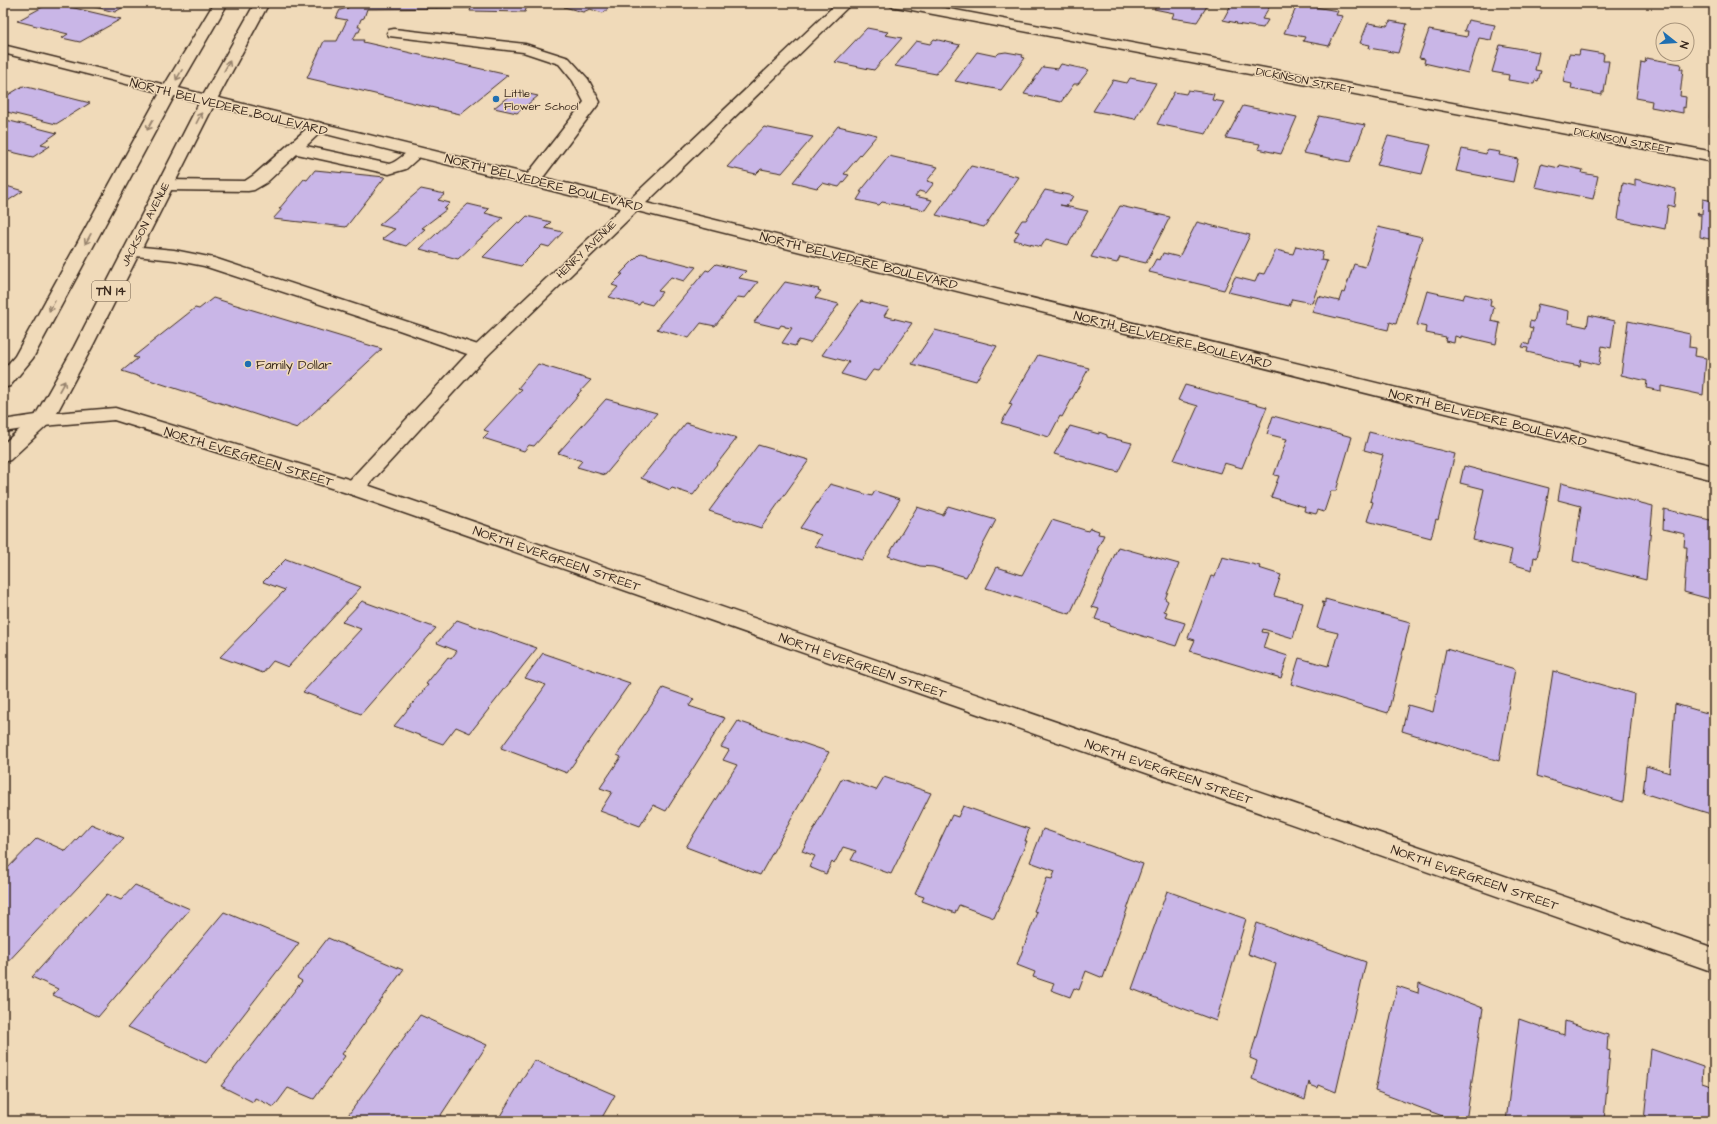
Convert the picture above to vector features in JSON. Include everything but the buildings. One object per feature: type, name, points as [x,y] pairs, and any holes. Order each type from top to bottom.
[{"type":"street","points":[[3,382],[23,358],[169,91],[221,3]]},
{"type":"street","name":"JACKSON AVENUE","points":[[3,454],[43,420],[83,347],[208,101],[262,3]]},
{"type":"street","name":"HENRY AVENUE","points":[[354,488],[480,352],[633,204],[845,3]]},
{"type":"street","name":"DICKINSON STREET","points":[[896,3],[1714,157]]},
{"type":"street","points":[[394,33],[525,48],[564,61],[580,79],[592,102],[532,180]]},
{"type":"street","name":"NORTH BELVEDERE BOULEVARD","points":[[3,49],[1714,473]]},
{"type":"street","points":[[165,186],[248,186],[260,179],[297,148],[318,127]]},
{"type":"street","points":[[297,148],[394,169],[417,152]]},
{"type":"street","points":[[132,251],[174,255],[208,262],[406,326],[480,352]]},
{"type":"street","name":"NORTH EVERGREEN STREET","points":[[3,426],[43,420],[115,414],[354,488],[1714,960]]},
{"type":"place","name":"Little Flower School","points":[[496,99]]},
{"type":"place","name":"Family Dollar","points":[[248,364]]}]
